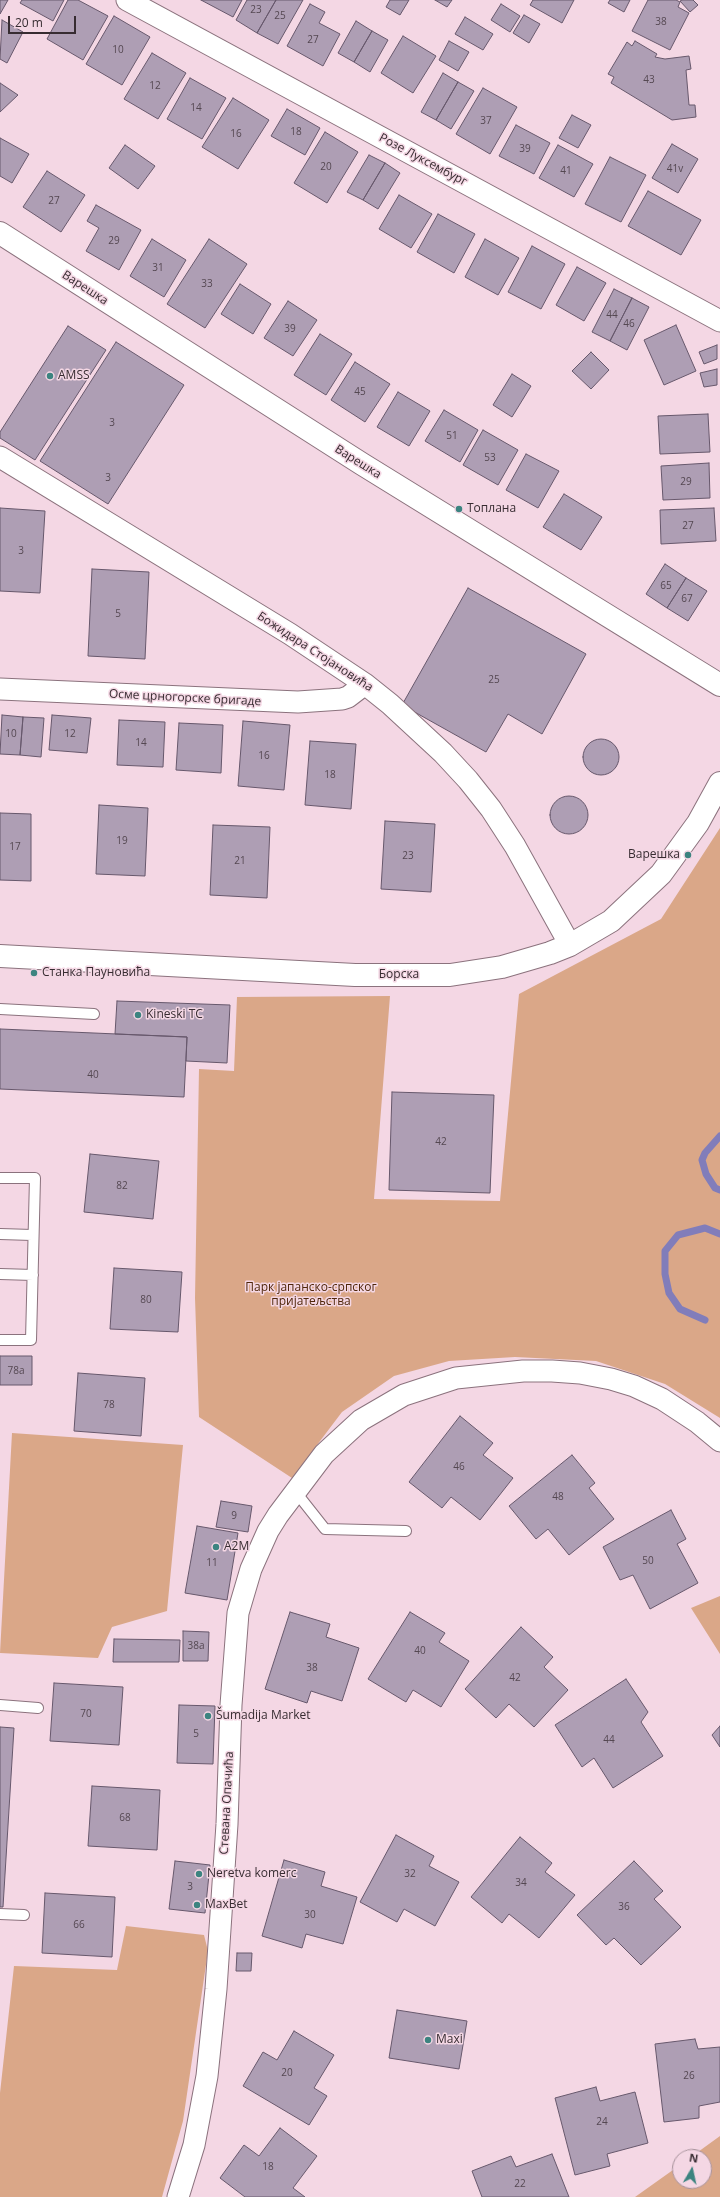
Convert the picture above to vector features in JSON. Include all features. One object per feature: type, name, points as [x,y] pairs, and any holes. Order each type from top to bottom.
[{"type":"street","name":"Розе Луксембург","points":[[127,0],[720,321]]},
{"type":"street","name":"Варешка","points":[[0,233],[355,460],[720,685]]},
{"type":"street","name":"Божидара Стојановића","points":[[0,457],[290,634],[365,684],[443,753],[482,797],[515,846],[570,944]]},
{"type":"street","name":"Осме црногорске бригаде","points":[[0,689],[298,702],[342,699],[348,697],[365,684]]},
{"type":"street","name":"Борска","points":[[0,956],[355,975],[450,975],[479,971],[531,960],[570,944],[611,921],[662,874],[698,823],[720,783]]},
{"type":"street","name":"Стевана Опачића","points":[[178,2197],[194,2146],[204,2098],[216,1989],[227,1824],[231,1705],[238,1613],[251,1569],[268,1531],[295,1491],[324,1454],[361,1420],[385,1405],[429,1386],[456,1378],[523,1371],[552,1371],[580,1373],[611,1379],[634,1386],[662,1399],[697,1422],[720,1441]]},
{"type":"lane","points":[[0,1010],[94,1014]]},
{"type":"lane","points":[[0,1178],[35,1178],[32,1235],[31,1340],[0,1340]]},
{"type":"lane","points":[[0,1234],[32,1235]]},
{"type":"lane","points":[[0,1274],[32,1275]]},
{"type":"lane","points":[[295,1491],[325,1529],[406,1531]]},
{"type":"lane","points":[[0,1705],[38,1708]]},
{"type":"lane","points":[[0,1914],[24,1915]]},
{"type":"green space","name":"Парк јапанско-српског пријатељства","points":[[720,828],[720,1418],[665,1384],[596,1361],[515,1357],[449,1361],[394,1376],[342,1412],[292,1478],[199,1417],[195,1298],[199,1069],[234,1071],[237,997],[390,996],[374,1199],[500,1201],[519,994],[661,919]]},
{"type":"green space","points":[[12,1433],[183,1445],[167,1611],[112,1627],[98,1658],[0,1653]]},
{"type":"green space","points":[[720,1596],[720,1654],[691,1608]]},
{"type":"green space","points":[[126,1926],[204,1935],[208,1951],[183,2121],[162,2197],[0,2197],[0,2093],[14,1966],[117,1970]]},
{"type":"green space","points":[[720,2136],[720,2197],[635,2197],[672,2171],[672,2189],[712,2189],[712,2149],[702,2149]]},
{"type":"building","points":[[0,0],[8,0],[0,14]]},
{"type":"building","points":[[22,0],[64,0],[53,21],[20,3]]},
{"type":"building","points":[[68,0],[78,0],[108,16],[83,60],[47,39]]},
{"type":"building","points":[[201,0],[242,0],[233,17]]},
{"type":"building","points":[[247,0],[276,0],[257,33],[236,20]]},
{"type":"building","points":[[276,0],[303,0],[278,44],[257,33]]},
{"type":"building","points":[[390,0],[409,0],[400,15],[386,7]]},
{"type":"building","points":[[435,0],[452,0],[447,7]]},
{"type":"building","points":[[533,0],[574,0],[562,23],[530,5]]},
{"type":"building","points":[[610,0],[630,0],[624,12],[608,3]]},
{"type":"building","points":[[648,0],[676,0],[680,2],[678,7],[689,13],[670,50],[632,31]]},
{"type":"building","points":[[693,0],[698,5],[690,12],[680,1]]},
{"type":"building","points":[[310,4],[325,12],[319,23],[340,34],[323,66],[287,46]]},
{"type":"building","points":[[501,4],[520,16],[510,32],[491,20]]},
{"type":"building","points":[[524,15],[540,24],[529,43],[513,33]]},
{"type":"building","points":[[114,16],[150,37],[122,85],[86,64]]},
{"type":"building","points":[[465,17],[493,34],[483,50],[455,34]]},
{"type":"building","points":[[2,20],[23,32],[7,63],[0,59]]},
{"type":"building","points":[[356,21],[372,31],[354,62],[338,53]]},
{"type":"building","points":[[372,31],[388,40],[370,72],[354,62]]},
{"type":"building","points":[[403,36],[436,56],[413,93],[381,73]]},
{"type":"building","points":[[449,41],[469,52],[458,71],[439,60]]},
{"type":"building","points":[[635,41],[657,54],[655,57],[665,59],[689,56],[691,69],[686,70],[689,105],[695,105],[696,117],[672,120],[611,83],[614,77],[608,74],[627,42],[632,46]]},
{"type":"building","points":[[152,53],[186,73],[158,119],[124,99]]},
{"type":"building","points":[[443,73],[458,82],[436,120],[421,112]]},
{"type":"building","points":[[190,78],[226,98],[202,139],[167,119]]},
{"type":"building","points":[[458,82],[474,91],[451,129],[436,120]]},
{"type":"building","points":[[0,83],[18,95],[0,112]]},
{"type":"building","points":[[483,88],[517,107],[490,154],[456,134]]},
{"type":"building","points":[[233,98],[269,120],[238,169],[202,147]]},
{"type":"building","points":[[287,109],[320,128],[305,155],[271,136]]},
{"type":"building","points":[[572,115],[591,125],[578,148],[559,138]]},
{"type":"building","points":[[516,125],[550,143],[534,174],[499,156]]},
{"type":"building","points":[[325,132],[358,152],[327,203],[294,183]]},
{"type":"building","points":[[0,138],[29,154],[12,183],[0,176]]},
{"type":"building","points":[[672,144],[698,159],[678,193],[652,178]]},
{"type":"building","points":[[125,145],[155,166],[138,189],[109,168]]},
{"type":"building","points":[[558,145],[593,164],[574,197],[539,178]]},
{"type":"building","points":[[369,155],[385,163],[363,200],[347,192]]},
{"type":"building","points":[[610,157],[646,175],[621,222],[585,204]]},
{"type":"building","points":[[385,163],[400,173],[378,209],[363,200]]},
{"type":"building","points":[[47,171],[85,195],[61,232],[23,207]]},
{"type":"building","points":[[648,191],[701,220],[681,255],[628,226]]},
{"type":"building","points":[[399,195],[432,214],[411,248],[379,229]]},
{"type":"building","points":[[96,205],[141,230],[119,270],[86,251],[99,228],[87,221]]},
{"type":"building","points":[[438,214],[475,234],[454,273],[417,252]]},
{"type":"building","points":[[152,239],[186,260],[164,297],[130,276]]},
{"type":"building","points":[[209,239],[247,264],[205,328],[167,304]]},
{"type":"building","points":[[485,239],[519,258],[498,295],[465,277]]},
{"type":"building","points":[[532,246],[565,264],[541,309],[508,292]]},
{"type":"building","points":[[577,267],[606,283],[584,321],[556,305]]},
{"type":"building","points":[[240,284],[271,304],[253,334],[221,314]]},
{"type":"building","points":[[614,289],[632,298],[610,341],[592,332]]},
{"type":"building","points":[[632,298],[649,307],[627,350],[610,341]]},
{"type":"building","points":[[288,301],[317,320],[293,356],[264,338]]},
{"type":"building","points":[[676,325],[696,371],[664,385],[644,340]]},
{"type":"building","points":[[68,326],[106,350],[35,460],[0,438],[0,432]]},
{"type":"building","points":[[320,334],[352,354],[326,395],[294,375]]},
{"type":"building","points":[[116,342],[184,385],[108,504],[40,461]]},
{"type":"building","points":[[717,345],[717,359],[704,364],[699,352]]},
{"type":"building","points":[[591,352],[609,370],[591,389],[572,371]]},
{"type":"building","points":[[355,362],[390,384],[365,422],[331,400]]},
{"type":"building","points":[[717,369],[717,385],[704,387],[700,373]]},
{"type":"building","points":[[512,374],[531,386],[512,417],[493,405]]},
{"type":"building","points":[[398,392],[430,411],[409,446],[377,427]]},
{"type":"building","points":[[444,410],[478,430],[460,462],[425,441]]},
{"type":"building","points":[[708,414],[710,452],[660,454],[658,416]]},
{"type":"building","points":[[483,430],[518,450],[498,485],[463,465]]},
{"type":"building","points":[[526,454],[559,471],[538,508],[506,490]]},
{"type":"building","points":[[709,463],[710,498],[663,500],[661,466]]},
{"type":"building","points":[[564,494],[602,517],[581,550],[543,527]]},
{"type":"building","points":[[0,508],[45,511],[40,593],[0,591]]},
{"type":"building","points":[[714,508],[716,541],[661,544],[660,510]]},
{"type":"building","points":[[665,564],[686,578],[667,608],[646,594]]},
{"type":"building","points":[[92,569],[149,572],[145,659],[88,656]]},
{"type":"building","points":[[686,578],[707,591],[688,621],[667,608]]},
{"type":"building","points":[[468,588],[586,654],[542,734],[508,714],[486,752],[402,705]]},
{"type":"building","points":[[2,715],[23,717],[20,755],[0,754]]},
{"type":"building","points":[[52,715],[91,718],[87,753],[49,750]]},
{"type":"building","points":[[23,717],[44,718],[41,757],[20,755]]},
{"type":"building","points":[[119,720],[165,722],[163,767],[117,765]]},
{"type":"building","points":[[243,721],[290,725],[284,790],[238,786]]},
{"type":"building","points":[[179,723],[223,725],[221,773],[176,770]]},
{"type":"building","points":[[601,739],[614,744],[619,757],[614,770],[601,775],[588,770],[583,757],[588,744]]},
{"type":"building","points":[[310,741],[356,744],[351,809],[305,805]]},
{"type":"building","points":[[565,796],[573,796],[585,805],[588,815],[585,825],[579,831],[573,834],[565,834],[553,825],[550,819],[550,811],[559,799]]},
{"type":"building","points":[[99,805],[148,808],[145,876],[96,874]]},
{"type":"building","points":[[0,813],[31,814],[31,881],[0,880]]},
{"type":"building","points":[[385,821],[435,824],[431,892],[381,889]]},
{"type":"building","points":[[213,825],[270,827],[267,898],[210,895]]},
{"type":"building","points":[[117,1001],[230,1005],[227,1063],[186,1061],[187,1037],[115,1034]]},
{"type":"building","points":[[0,1029],[187,1037],[184,1097],[0,1089]]},
{"type":"building","points":[[392,1092],[494,1095],[490,1193],[389,1190]]},
{"type":"building","points":[[90,1154],[159,1161],[153,1219],[84,1212]]},
{"type":"building","points":[[114,1268],[182,1272],[178,1332],[110,1329]]},
{"type":"building","points":[[0,1356],[32,1356],[32,1385],[0,1385]]},
{"type":"building","points":[[78,1373],[145,1378],[141,1436],[74,1431]]},
{"type":"building","points":[[460,1416],[493,1443],[483,1455],[513,1478],[480,1520],[451,1497],[442,1508],[409,1482]]},
{"type":"building","points":[[572,1455],[595,1483],[589,1488],[614,1519],[569,1555],[548,1529],[536,1539],[509,1506]]},
{"type":"building","points":[[221,1501],[252,1506],[248,1532],[216,1527]]},
{"type":"building","points":[[671,1510],[686,1539],[677,1544],[698,1583],[650,1609],[633,1575],[620,1580],[603,1547]]},
{"type":"building","points":[[197,1526],[238,1533],[227,1600],[185,1593]]},
{"type":"building","points":[[290,1612],[330,1624],[326,1637],[359,1648],[342,1701],[311,1691],[307,1703],[265,1689]]},
{"type":"building","points":[[410,1612],[445,1633],[439,1642],[469,1661],[441,1707],[413,1690],[406,1702],[368,1679]]},
{"type":"building","points":[[521,1627],[553,1657],[544,1667],[568,1690],[534,1727],[509,1704],[496,1718],[465,1689]]},
{"type":"building","points":[[183,1631],[209,1632],[208,1661],[183,1661]]},
{"type":"building","points":[[114,1639],[180,1640],[179,1662],[113,1662]]},
{"type":"building","points":[[626,1679],[648,1712],[641,1722],[663,1756],[613,1788],[594,1758],[582,1767],[555,1725]]},
{"type":"building","points":[[54,1683],[123,1687],[119,1745],[50,1741]]},
{"type":"building","points":[[179,1705],[215,1706],[213,1764],[177,1763]]},
{"type":"building","points":[[720,1726],[720,1747],[712,1735]]},
{"type":"building","points":[[0,1727],[14,1728],[3,1907],[0,1907]]},
{"type":"building","points":[[92,1786],[160,1790],[157,1850],[88,1846]]},
{"type":"building","points":[[396,1835],[434,1856],[429,1866],[459,1882],[435,1926],[404,1909],[397,1922],[360,1902]]},
{"type":"building","points":[[520,1837],[552,1863],[545,1872],[575,1895],[539,1938],[509,1914],[502,1923],[471,1897]]},
{"type":"building","points":[[284,1860],[325,1872],[321,1886],[357,1897],[343,1944],[306,1934],[302,1948],[262,1936]]},
{"type":"building","points":[[175,1861],[210,1865],[205,1913],[169,1909]]},
{"type":"building","points":[[634,1861],[663,1891],[654,1899],[681,1927],[641,1965],[614,1938],[606,1945],[577,1915]]},
{"type":"building","points":[[45,1893],[115,1897],[112,1957],[42,1953]]},
{"type":"building","points":[[237,1953],[252,1953],[251,1971],[236,1971]]},
{"type":"building","name":"Maxi","points":[[397,2010],[467,2021],[459,2069],[389,2058]]},
{"type":"building","points":[[294,2031],[334,2055],[314,2088],[327,2096],[309,2125],[243,2086],[263,2052],[277,2060]]},
{"type":"building","points":[[695,2039],[698,2049],[720,2047],[720,2102],[699,2106],[699,2118],[664,2122],[655,2044]]},
{"type":"building","points":[[596,2087],[600,2101],[635,2092],[648,2143],[607,2154],[610,2166],[575,2175],[555,2098]]},
{"type":"building","points":[[280,2128],[317,2156],[293,2188],[305,2197],[245,2197],[220,2178],[244,2145],[259,2156]]},
{"type":"building","points":[[552,2154],[569,2197],[482,2197],[472,2171],[511,2156],[516,2167]]},
{"type":"waterway","points":[[720,1136],[705,1153],[702,1160],[706,1174],[715,1188],[720,1190]]},
{"type":"waterway","points":[[705,1320],[680,1309],[669,1293],[665,1274],[665,1251],[678,1235],[705,1228],[720,1234]]},
{"type":"place","name":"AMSS","points":[[50,376]]},
{"type":"place","name":"Топлана","points":[[459,509]]},
{"type":"place","name":"Варешка","points":[[688,855]]},
{"type":"place","name":"Станка Пауновића","points":[[34,973]]},
{"type":"place","name":"Kineski TC","points":[[138,1015]]},
{"type":"place","name":"A2M","points":[[216,1547]]},
{"type":"place","name":"Šumadija Market","points":[[208,1716]]},
{"type":"place","name":"Neretva komerc","points":[[199,1874]]},
{"type":"place","name":"MaxBet","points":[[197,1905]]},
{"type":"place","name":"Maxi","points":[[428,2040]]}]
